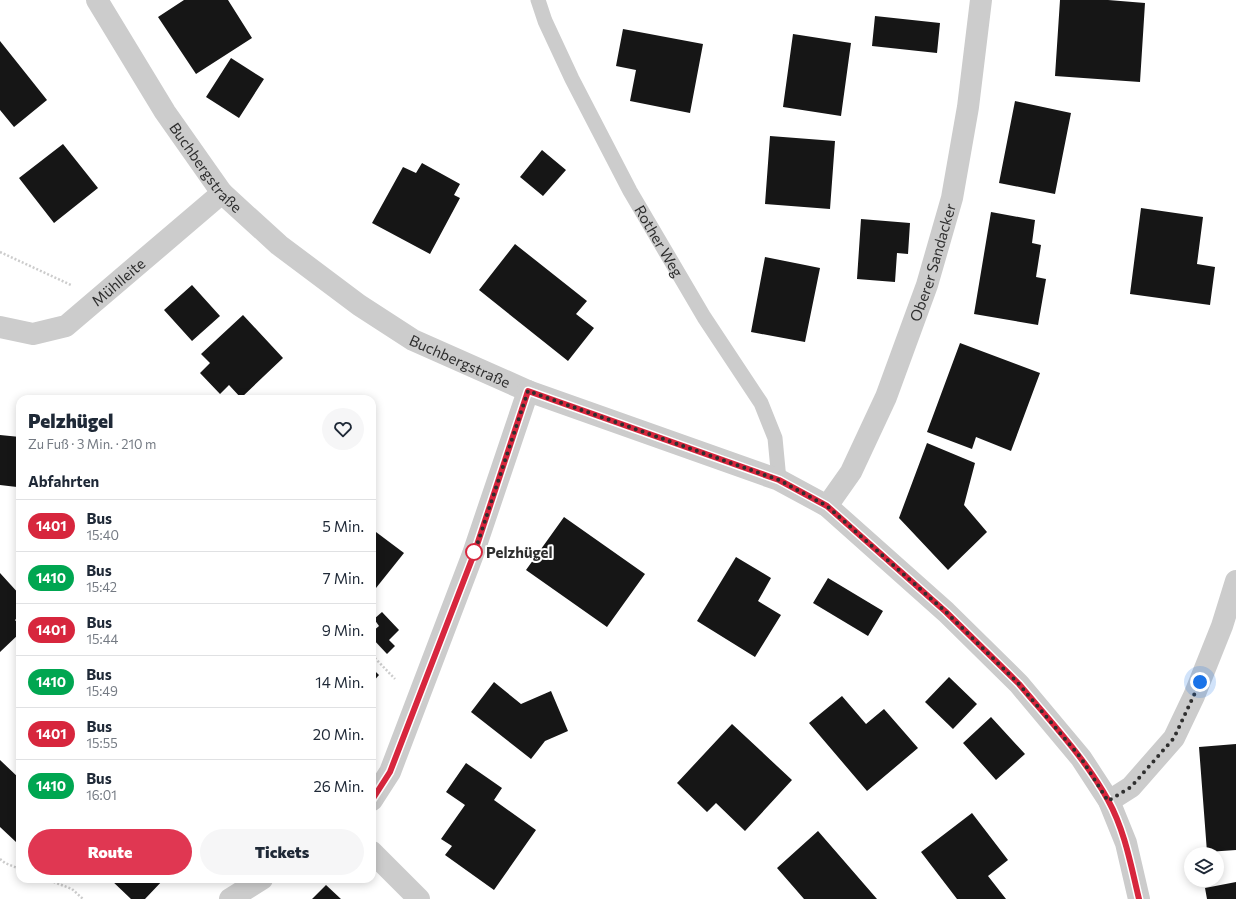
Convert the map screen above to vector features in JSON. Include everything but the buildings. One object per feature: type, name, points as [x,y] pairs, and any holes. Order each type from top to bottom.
[{"type":"street","name":"Buchbergstraße","points":[[97,0],[165,112],[222,193],[278,245],[359,305],[413,340],[528,391],[779,480],[827,506],[946,612],[1019,684],[1081,758],[1108,801],[1126,843],[1139,899]]},
{"type":"street","name":"Oberer Sandacker","points":[[827,506],[851,472],[886,397],[927,285],[952,198],[968,108],[981,0]]},
{"type":"street","name":"Mühlleite","points":[[0,327],[33,334],[66,326],[222,193]]},
{"type":"street","points":[[376,794],[390,772],[471,562],[528,391]]},
{"type":"street","points":[[1108,801],[1131,787],[1174,738],[1200,682],[1222,626],[1236,581]]},
{"type":"street","points":[[376,856],[419,899]]},
{"type":"street","points":[[230,899],[256,883]]},
{"type":"lane","name":"Rother Weg","points":[[538,0],[545,22],[572,79],[630,192],[704,317],[761,403],[775,438],[779,480]]},
{"type":"path","points":[[0,252],[99,298]]},
{"type":"path","points":[[0,858],[5,863],[16,867]]},
{"type":"path","points":[[56,883],[72,889],[83,899]]},
{"type":"bus line","name":"1401","points":[[376,794],[390,772],[474,554],[528,391],[779,480],[827,506],[946,612],[1009,674],[1081,758],[1108,801],[1126,843],[1139,899]]},
{"type":"place","name":"Pelzhügel","points":[[474,552]]},
{"type":"route","points":[[474,552],[474,554],[528,391],[779,480],[827,506],[946,612],[1019,684],[1081,758],[1108,801],[1131,787],[1174,738],[1200,682]]}]
